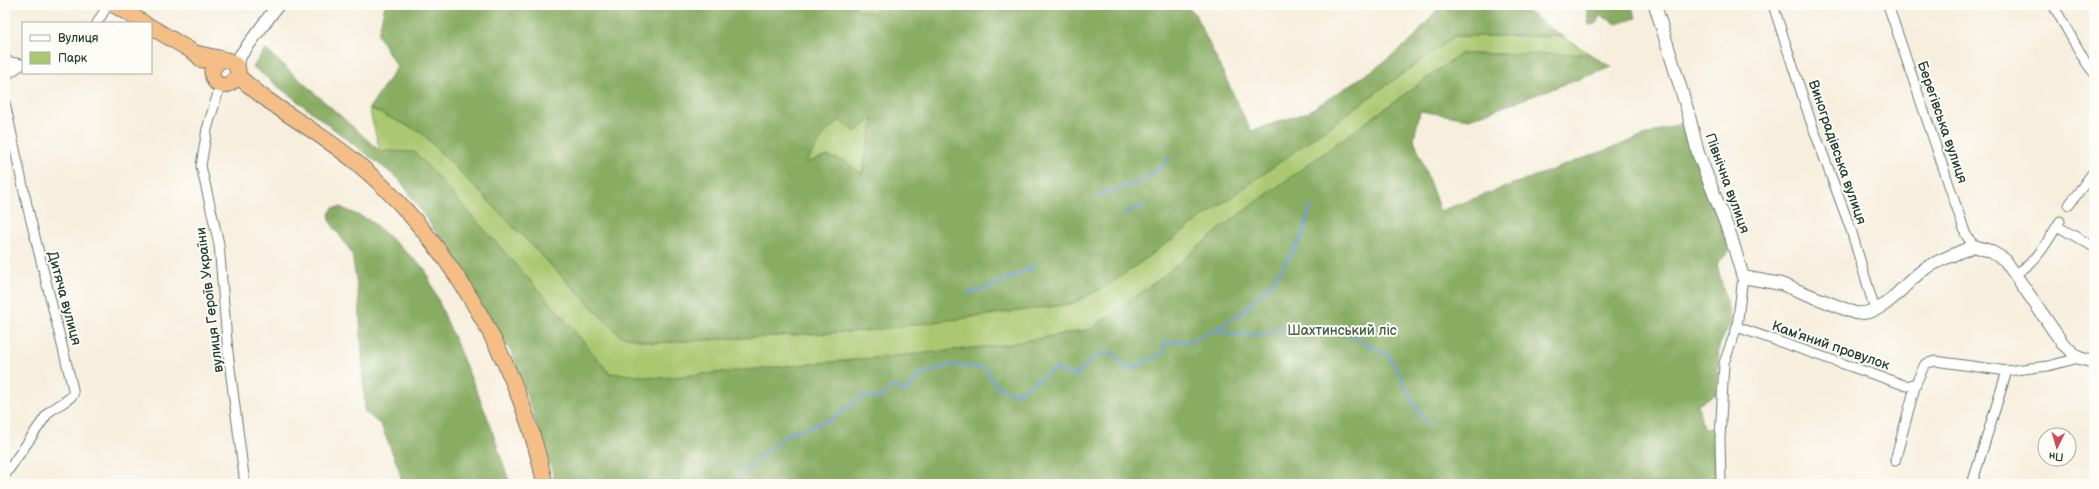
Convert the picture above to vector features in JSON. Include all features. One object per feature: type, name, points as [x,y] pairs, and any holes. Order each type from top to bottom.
[{"type":"highway","points":[[114,5],[142,22]]},
{"type":"highway","points":[[152,28],[227,73],[323,136],[357,163],[401,206],[432,243],[454,273],[501,356],[530,429],[545,484]]},
{"type":"street","points":[[98,22],[108,5]]},
{"type":"street","points":[[227,73],[278,5]]},
{"type":"street","name":"Північна вулиця","points":[[1655,5],[1688,112],[1698,153],[1731,237],[1743,277],[1737,327],[1724,363],[1720,439],[1721,484]]},
{"type":"street","name":"Виноградівська вулиця","points":[[1773,5],[1816,135],[1851,230],[1875,310]]},
{"type":"street","name":"Берегівська вулиця","points":[[1888,5],[1966,235],[1974,246]]},
{"type":"street","points":[[2053,5],[2094,73]]},
{"type":"street","points":[[5,60],[22,64]]},
{"type":"street","points":[[6,77],[22,64]]},
{"type":"street","name":"вулиця Героїв України","points":[[227,73],[206,135],[201,166],[219,244],[228,353],[245,484]]},
{"type":"street","name":"Дитяча вулиця","points":[[5,103],[27,205],[73,389],[73,395],[64,404],[55,407],[48,413],[5,475]]},
{"type":"street","points":[[2069,205],[2094,171]]},
{"type":"street","points":[[2016,273],[2023,270],[2037,256],[2059,223],[2094,247]]},
{"type":"street","points":[[1743,277],[1781,284],[1855,314],[1862,314],[1875,310],[1888,302],[1924,269],[1974,246],[1990,251],[2005,260],[2016,273],[2043,317],[2063,344],[2079,358],[2094,362]]},
{"type":"street","name":"Камʼяний провулок","points":[[1737,327],[1907,386],[1916,383]]},
{"type":"street","points":[[1895,461],[1916,383],[1925,364],[1936,360],[2007,371],[2048,366],[2079,358]]},
{"type":"street","points":[[1972,484],[2007,371]]},
{"type":"green space","points":[[385,5],[856,5],[855,9],[874,13],[878,5],[1184,5],[1195,14],[1251,131],[1308,112],[1376,68],[1412,40],[1441,5],[1518,5],[1562,36],[1455,36],[1110,284],[1072,304],[865,331],[653,343],[619,335],[421,132],[369,108],[397,67],[378,35]],"holes":[[[874,118],[862,174],[845,161],[827,156],[805,163],[826,132],[839,120],[855,132]]]},
{"type":"green space","points":[[856,5],[878,5],[875,13],[855,9]]},
{"type":"green space","points":[[1586,5],[1631,5],[1636,18],[1617,24],[1600,15],[1596,24],[1589,25]]},
{"type":"green space","points":[[1455,36],[1562,36],[1590,54],[1460,54],[1225,225],[1161,278],[1091,329],[1003,345],[661,378],[609,373],[567,322],[415,152],[380,151],[369,108],[421,132],[619,335],[653,343],[865,331],[1072,304],[1110,284]]},
{"type":"green space","name":"Шахтинський ліс","points":[[265,49],[380,151],[415,152],[567,322],[609,373],[661,378],[1003,345],[1091,329],[1161,278],[1225,225],[1460,54],[1590,54],[1612,67],[1469,119],[1420,111],[1414,139],[1440,211],[1685,121],[1730,251],[1717,264],[1731,321],[1719,346],[1716,394],[1698,404],[1703,429],[1717,428],[1717,484],[554,484],[553,473],[514,357],[440,239],[400,180],[253,67]]},
{"type":"green space","points":[[874,117],[862,174],[845,162],[805,163],[826,132],[840,120]]},
{"type":"green space","points":[[340,207],[371,221],[425,269],[487,416],[510,484],[402,484],[399,469],[381,425],[365,412],[359,300],[352,253],[331,223],[329,214],[333,208]]},
{"type":"waterway","points":[[1097,195],[1137,183],[1154,173],[1169,157]]},
{"type":"waterway","points":[[1125,212],[1144,206]]},
{"type":"waterway","points":[[1215,330],[1245,310],[1275,279],[1303,236],[1310,207]]},
{"type":"waterway","points":[[968,293],[993,285],[1034,267]]},
{"type":"waterway","points":[[735,484],[750,465],[790,433],[829,421],[863,396],[881,399],[892,386],[907,391],[918,376],[951,365],[985,368],[997,387],[1016,394],[1055,369],[1076,376],[1098,353],[1115,354],[1127,371],[1163,353],[1165,342],[1190,341],[1215,330],[1239,335],[1248,333],[1263,336],[1276,328],[1294,329],[1321,326],[1343,332],[1389,355],[1420,414],[1430,426]]}]
